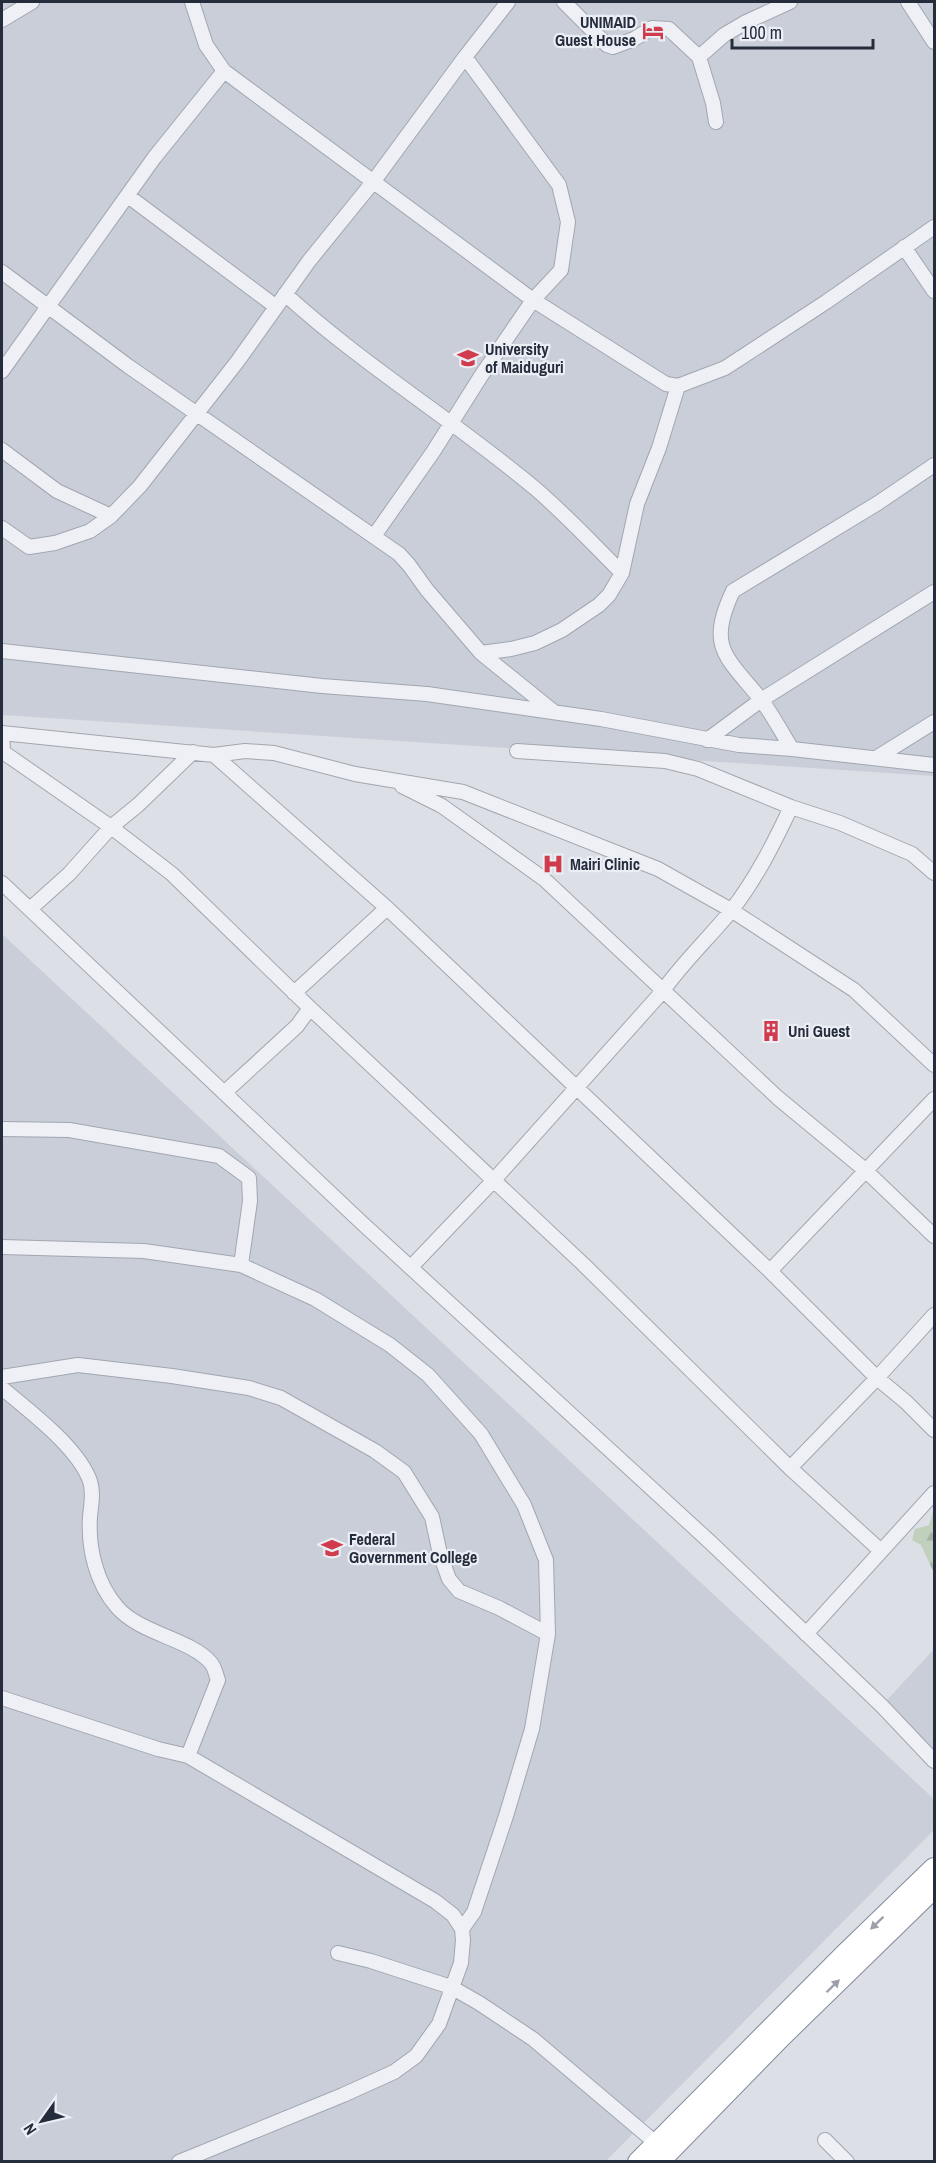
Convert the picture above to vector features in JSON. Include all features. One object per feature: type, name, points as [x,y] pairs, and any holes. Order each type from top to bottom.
[{"type":"highway","points":[[661,2153],[837,1961],[934,1868]]},
{"type":"highway","points":[[638,2162],[661,2153],[934,1888]]},
{"type":"street","points":[[2,20],[32,2]]},
{"type":"street","points":[[192,2],[206,45],[224,71],[532,300],[666,384],[678,386],[725,369],[934,227]]},
{"type":"street","points":[[2,528],[28,547],[55,543],[90,531],[111,516],[140,486],[508,2]]},
{"type":"street","points":[[564,2],[607,45],[613,47],[634,39],[652,28],[669,29],[699,57],[713,103],[716,122]]},
{"type":"street","points":[[699,57],[724,35],[790,2]]},
{"type":"street","points":[[908,2],[934,42]]},
{"type":"street","points":[[374,536],[452,424],[532,300],[561,270],[568,222],[559,185],[465,57]]},
{"type":"street","points":[[2,371],[154,158],[224,71]]},
{"type":"street","points":[[128,196],[275,306]]},
{"type":"street","points":[[904,248],[934,291]]},
{"type":"street","points":[[2,272],[197,414],[374,536],[409,565],[427,590],[481,653],[556,714]]},
{"type":"street","points":[[285,294],[322,328],[537,490],[622,573]]},
{"type":"street","points":[[481,653],[535,643],[562,630],[599,605],[609,595],[622,573],[637,504],[659,448],[678,386]]},
{"type":"street","points":[[2,450],[57,491],[111,516]]},
{"type":"street","points":[[792,749],[761,700],[730,665],[722,645],[723,613],[734,591],[934,467]]},
{"type":"street","points":[[707,740],[761,700],[934,592]]},
{"type":"street","points":[[2,651],[322,686],[427,694],[620,723],[739,745],[934,765]]},
{"type":"street","points":[[876,758],[934,722]]},
{"type":"street","points":[[881,1551],[790,1468],[583,1264],[294,993],[172,874],[111,827],[2,754],[2,733],[214,755],[245,751],[274,753],[355,774],[463,792],[658,869],[731,910],[854,990],[934,1065]]},
{"type":"street","points":[[517,751],[665,761],[698,769],[791,807],[840,823],[912,854],[934,873]]},
{"type":"street","points":[[30,909],[69,874],[111,827],[138,805],[193,752]]},
{"type":"street","points":[[214,755],[387,908],[770,1271],[877,1378],[906,1402],[934,1430]]},
{"type":"street","points":[[389,780],[442,806],[544,879],[662,992],[778,1098],[866,1170],[934,1236]]},
{"type":"street","points":[[411,1267],[494,1180],[662,992],[678,970],[731,910],[767,858],[791,807]]},
{"type":"street","points":[[2,883],[224,1093],[710,1542],[882,1706],[934,1761]]},
{"type":"street","points":[[294,993],[387,908]]},
{"type":"street","points":[[224,1093],[297,1026],[310,1008]]},
{"type":"street","points":[[770,1271],[934,1099]]},
{"type":"street","points":[[2,1129],[69,1130],[219,1156],[249,1178],[250,1201],[241,1265]]},
{"type":"street","points":[[2,1247],[144,1251],[241,1265],[315,1299],[390,1345],[428,1375],[481,1434],[524,1505],[546,1560],[548,1634],[531,1729],[509,1805],[474,1912],[462,1929]]},
{"type":"street","points":[[790,1468],[934,1315]]},
{"type":"street","points":[[2,1377],[78,1365],[238,1386],[281,1398],[375,1450],[404,1472],[432,1517],[440,1554],[449,1579],[459,1591],[500,1608],[548,1634]]},
{"type":"street","points":[[2,1389],[34,1415],[76,1456],[90,1480],[93,1495],[89,1542],[97,1570],[117,1607],[130,1619],[196,1652],[212,1664],[218,1680],[205,1718],[188,1756]]},
{"type":"street","points":[[806,1634],[934,1493]]},
{"type":"street","points":[[2,1698],[158,1749],[188,1756],[435,1901],[453,1915],[462,1929],[464,1940],[461,1963],[439,2024],[416,2056],[394,2072],[179,2162]]},
{"type":"street","points":[[338,1953],[452,1987],[480,2003],[533,2039],[661,2153]]},
{"type":"street","points":[[825,2140],[847,2162]]},
{"type":"shaded area","name":"University of Maiduguri","points":[[2,2],[934,2],[934,776],[2,715]]},
{"type":"shaded area","name":"Federal Government College","points":[[2,934],[934,1799],[934,1830],[606,2161],[2,2161]]},
{"type":"shaded area","points":[[934,1649],[934,1750],[886,1701]]},
{"type":"green space","points":[[934,1508],[934,1573],[921,1545],[912,1540],[915,1529],[929,1525]]},
{"type":"place","name":"UNIMAID Guest House","points":[[653,31]]},
{"type":"place","name":"University of Maiduguri","points":[[468,358]]},
{"type":"place","name":"Mairi Clinic","points":[[553,864]]},
{"type":"place","name":"Uni Guest","points":[[771,1031]]},
{"type":"place","name":"Federal Government College","points":[[332,1548]]}]
